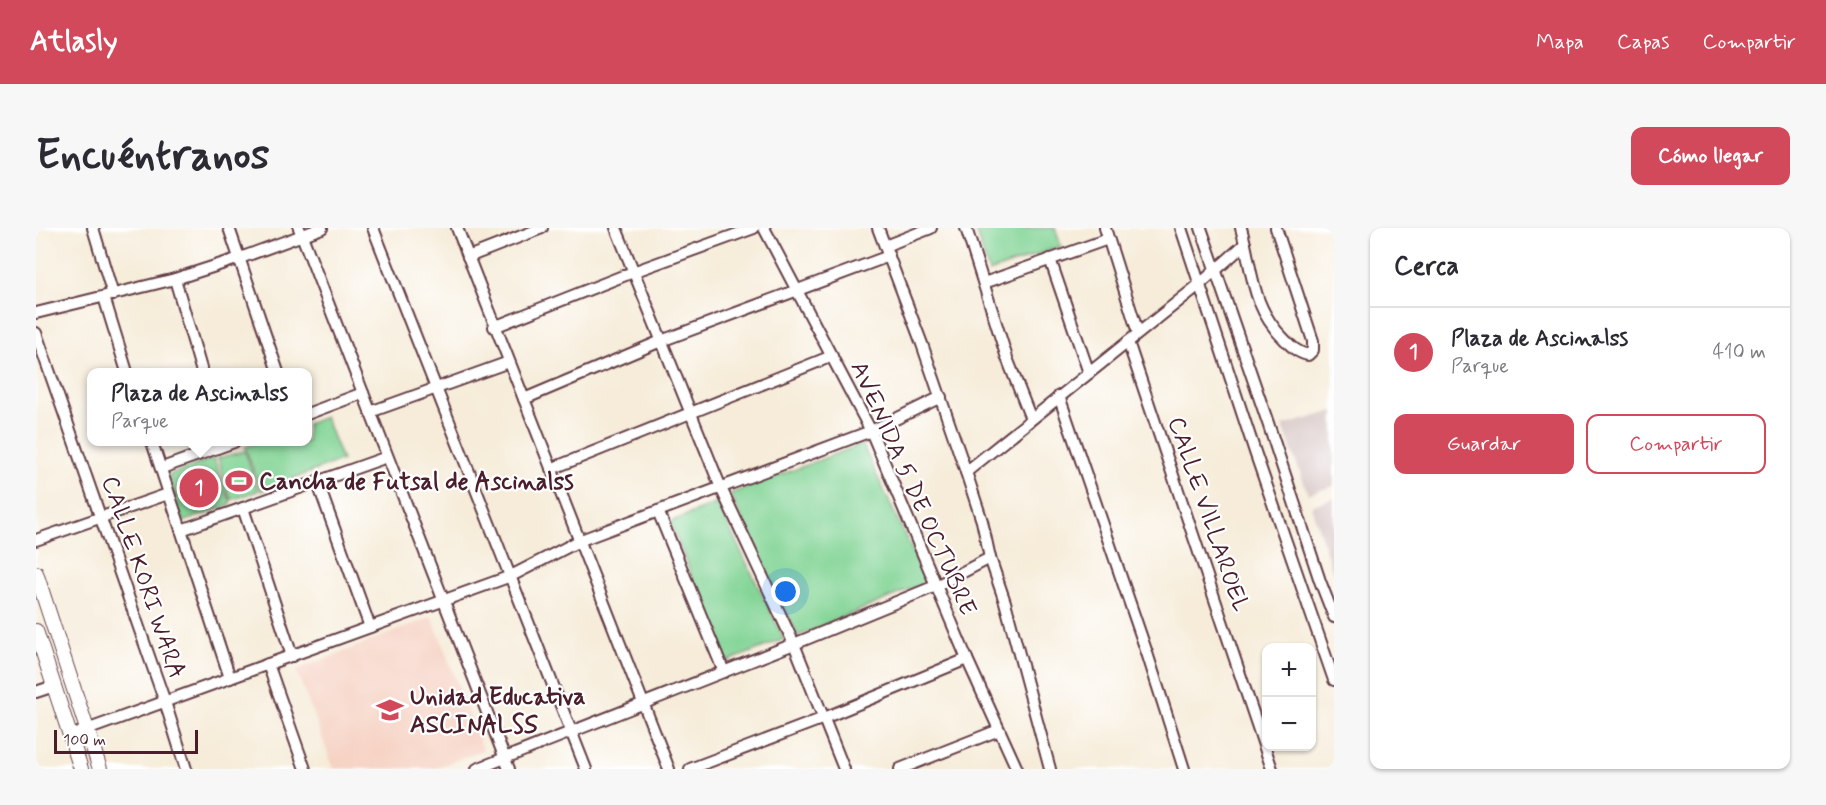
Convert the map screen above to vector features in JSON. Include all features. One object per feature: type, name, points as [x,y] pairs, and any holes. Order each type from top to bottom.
[{"type":"main road","points":[[36,573],[100,769]]},
{"type":"main road","points":[[36,631],[81,769]]},
{"type":"street","points":[[93,228],[126,368]]},
{"type":"street","points":[[230,228],[277,368]]},
{"type":"street","points":[[36,313],[175,279],[240,258],[300,232],[322,228]]},
{"type":"street","points":[[373,228],[586,769]]},
{"type":"street","points":[[457,228],[669,769]]},
{"type":"street","points":[[468,257],[542,228]]},
{"type":"street","points":[[616,228],[721,488],[794,644],[844,769]]},
{"type":"street","points":[[494,327],[633,272],[754,228]]},
{"type":"street","name":"AVENIDA 5 DE OCTUBRE","points":[[764,228],[871,430],[938,585],[967,659],[1017,769]]},
{"type":"street","points":[[878,228],[941,397],[982,521],[990,558],[1005,602],[1050,769]]},
{"type":"street","points":[[524,399],[662,341],[798,292],[931,228]]},
{"type":"street","points":[[966,228],[1007,358],[1031,419]]},
{"type":"street","points":[[1181,228],[1334,680]]},
{"type":"street","points":[[1201,228],[1334,617]]},
{"type":"street","points":[[1240,228],[1255,292],[1270,322],[1294,349],[1308,355],[1313,350],[1313,341],[1276,228]]},
{"type":"street","points":[[300,232],[507,764]]},
{"type":"street","points":[[984,283],[1050,259],[1106,233],[1138,333]]},
{"type":"street","points":[[966,472],[1200,284],[1245,244]]},
{"type":"street","points":[[1050,259],[1089,373]]},
{"type":"street","points":[[175,279],[201,368]]},
{"type":"street","name":"CALLE KORI WARA","points":[[36,333],[102,518],[186,769]]},
{"type":"street","name":"CALLE VILLAROEL","points":[[1128,342],[1272,769]]},
{"type":"street","points":[[550,469],[832,356]]},
{"type":"street","points":[[370,412],[509,362]]},
{"type":"street","points":[[312,412],[363,393]]},
{"type":"street","points":[[1059,396],[1184,769]]},
{"type":"street","points":[[70,736],[511,576],[580,540],[871,430],[941,397]]},
{"type":"street","points":[[154,446],[230,678]]},
{"type":"street","points":[[162,468],[218,446]]},
{"type":"street","points":[[181,530],[387,457]]},
{"type":"street","points":[[317,482],[370,627]]},
{"type":"street","points":[[36,540],[168,494]]},
{"type":"street","points":[[243,508],[292,656]]},
{"type":"street","points":[[658,511],[724,672]]},
{"type":"street","points":[[477,769],[507,764],[571,731],[938,585],[990,558]]},
{"type":"street","points":[[690,769],[824,718],[967,659]]},
{"type":"street","points":[[268,664],[305,769]]},
{"type":"street","points":[[36,692],[54,686]]},
{"type":"street","points":[[900,769],[999,730]]},
{"type":"shaded area","points":[[1334,411],[1334,486],[1308,494],[1283,426]]},
{"type":"shaded area","points":[[1334,498],[1334,572],[1333,572],[1311,506]]},
{"type":"shaded area","name":"Unidad Educativa ASCINALSS","points":[[432,617],[483,750],[433,769],[334,769],[296,670]]},
{"type":"green space","points":[[975,228],[1055,228],[1061,246],[989,272]]},
{"type":"green space","points":[[325,417],[342,460],[261,491],[245,447],[312,446],[312,422]]},
{"type":"green space","points":[[862,444],[927,582],[798,636],[730,494]]},
{"type":"green space","name":"Cancha de Futsal de Ascinalss","points":[[245,451],[258,491],[231,500],[218,458]]},
{"type":"green space","points":[[214,459],[231,504],[183,522],[169,475]]},
{"type":"green space","points":[[717,503],[784,639],[726,662],[670,522]]},
{"type":"place","name":"Cancha de Futsal de Ascinalss","points":[[239,481]]},
{"type":"place","name":"Plaza de Ascinalss","points":[[199,488]]},
{"type":"place","name":"Unidad Educativa ASCINALSS","points":[[390,710]]}]
